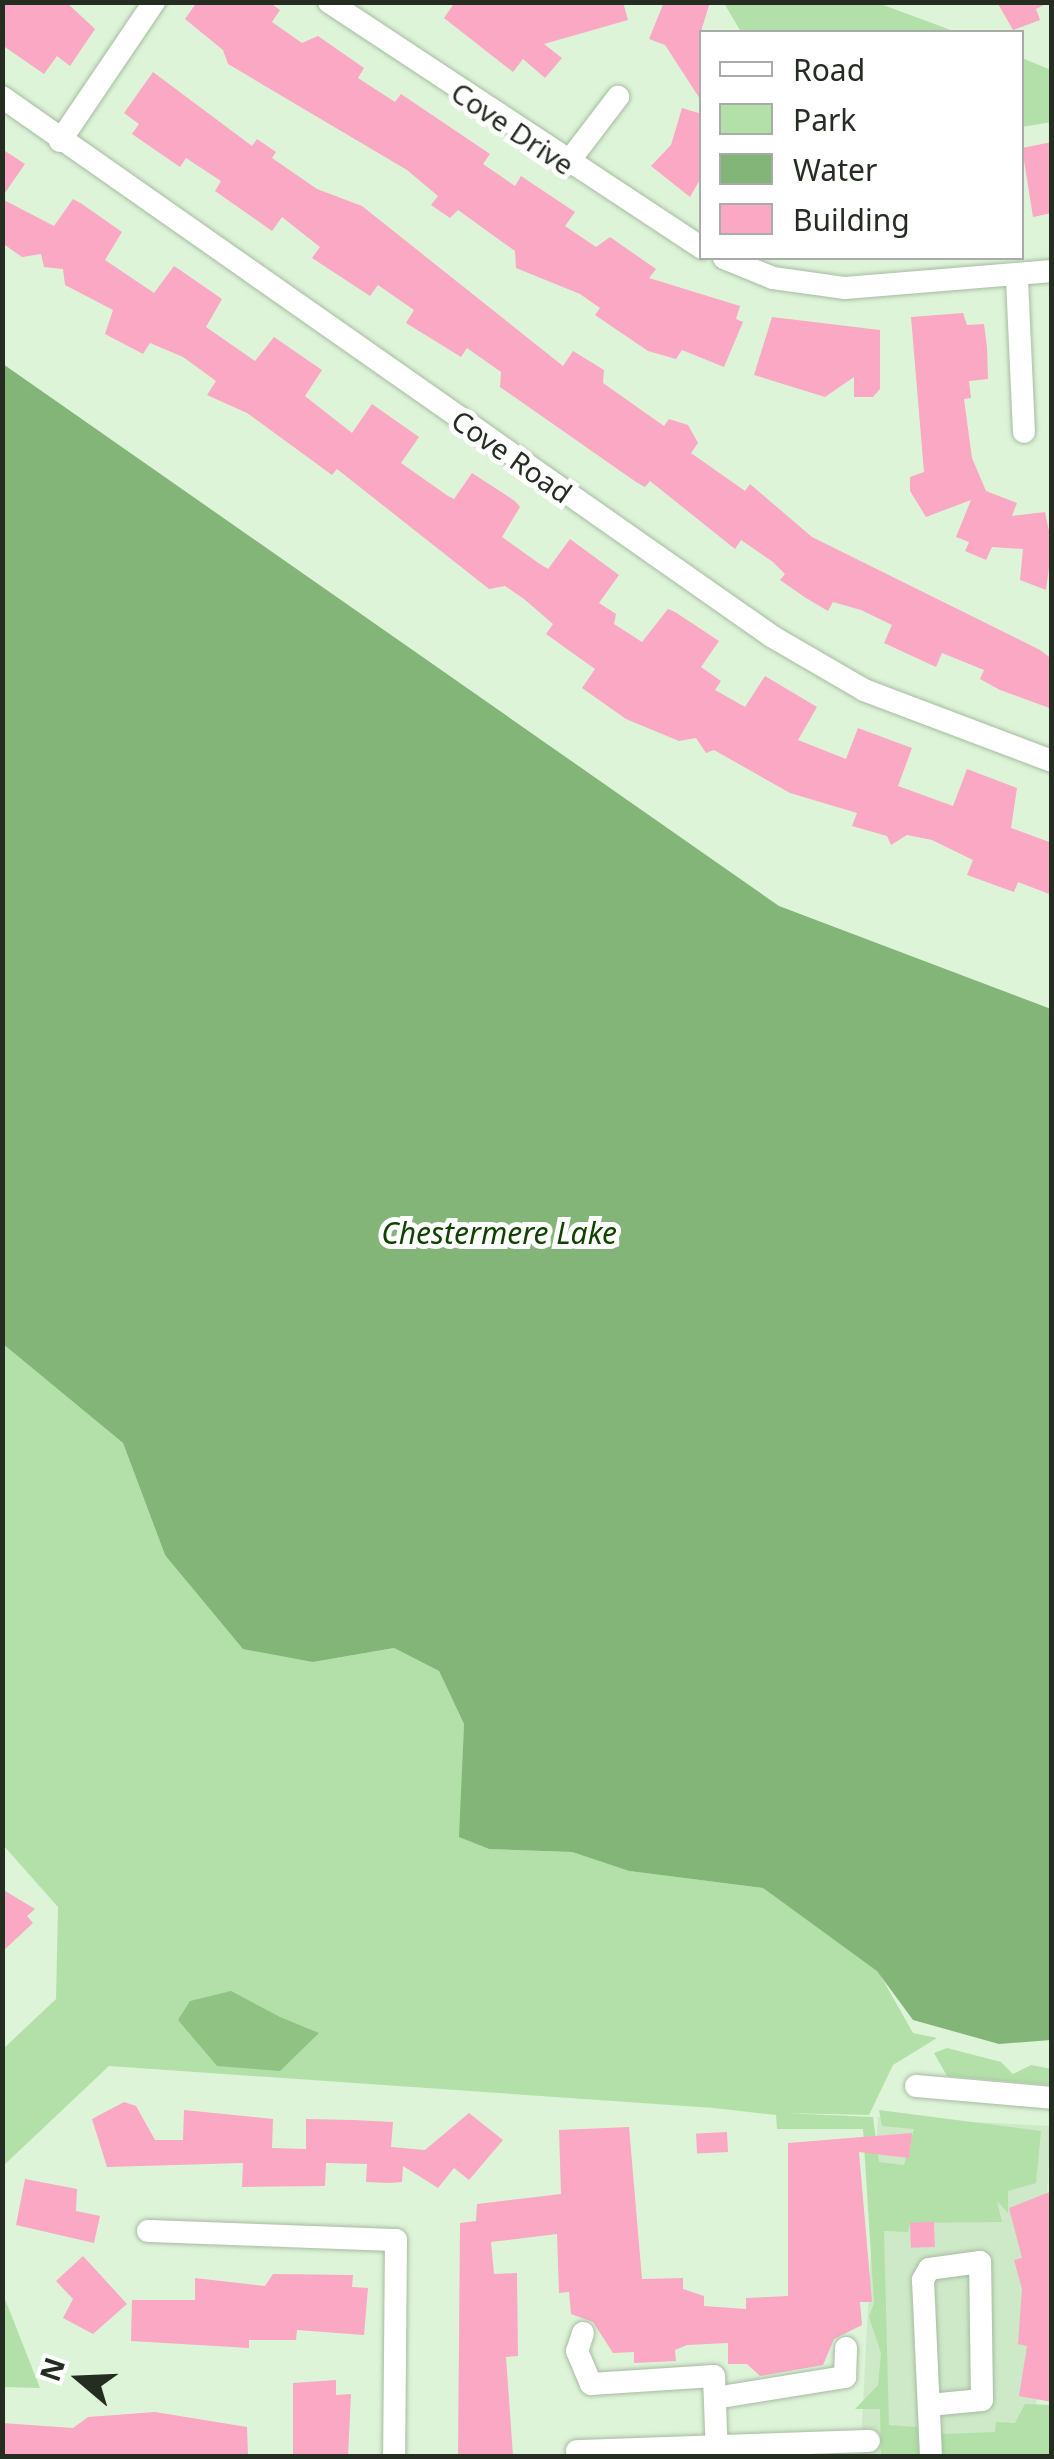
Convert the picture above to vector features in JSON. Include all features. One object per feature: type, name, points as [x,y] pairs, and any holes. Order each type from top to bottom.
[{"type":"street","points":[[60,141],[154,2]]},
{"type":"street","name":"Cove Drive","points":[[329,2],[566,165],[699,246]]},
{"type":"street","name":"Cove Road","points":[[2,97],[773,637],[864,690],[1052,761]]},
{"type":"street","points":[[566,165],[618,97]]},
{"type":"street","points":[[729,260],[773,278],[845,288],[1018,279],[1052,271]]},
{"type":"street","points":[[1018,279],[1024,432]]},
{"type":"street","points":[[916,2086],[1052,2098]]},
{"type":"street","points":[[148,2232],[396,2240],[394,2456]]},
{"type":"street","points":[[929,2405],[982,2400],[980,2262],[929,2269],[923,2280],[930,2456]]},
{"type":"street","points":[[582,2333],[577,2352],[591,2384],[714,2376],[716,2451]]},
{"type":"street","points":[[714,2398],[846,2377],[846,2348]]},
{"type":"street","points":[[577,2450],[716,2451],[869,2441]]},
{"type":"shaded area","points":[[231,1991],[319,2033],[280,2071],[217,2066],[178,2020],[190,2001]]},
{"type":"shaded area","points":[[878,2117],[1051,2126],[1033,2456],[860,2456]]},
{"type":"green space","points":[[724,3],[878,3],[951,30],[740,30]]},
{"type":"green space","points":[[1024,59],[1051,70],[1051,122],[1024,127]]},
{"type":"green space","points":[[3,1344],[123,1443],[165,1555],[313,1662],[394,1648],[439,1671],[464,1724],[460,1837],[489,1849],[572,1852],[629,1871],[763,1888],[878,1971],[913,2033],[937,2038],[893,2065],[869,2115],[784,2113],[873,2117],[879,2162],[904,2165],[914,2129],[882,2126],[879,2110],[1041,2131],[1036,2183],[1008,2191],[1008,2213],[997,2201],[1002,2222],[910,2223],[908,2232],[884,2231],[889,2425],[917,2427],[919,2456],[881,2456],[880,2409],[855,2409],[878,2385],[881,2353],[869,2317],[874,2303],[863,2129],[777,2129],[776,2115],[714,2108],[109,2066],[3,2166],[3,2049],[56,1999],[58,1907],[3,1845]]},
{"type":"green space","points":[[947,2048],[1001,2062],[1013,2074],[1031,2065],[1051,2069],[1051,2085],[947,2076],[934,2053]]},
{"type":"green space","points":[[3,2294],[40,2388],[3,2387]]},
{"type":"green space","points":[[1025,2404],[1051,2405],[1051,2456],[938,2456],[935,2423],[943,2434],[995,2432],[996,2422],[1015,2423]]},
{"type":"water","name":"Chestermere Lake","points":[[3,364],[779,906],[1051,1009],[1051,2040],[999,2044],[913,2020],[877,1971],[763,1888],[629,1871],[572,1852],[489,1849],[459,1837],[464,1724],[439,1671],[394,1648],[313,1662],[243,1649],[165,1555],[123,1443],[3,1344]]},
{"type":"building","points":[[2,2],[66,2],[95,29],[70,66],[57,56],[44,74],[2,45]]},
{"type":"building","points":[[197,2],[269,2],[280,10],[272,22],[302,43],[318,36],[364,68],[358,78],[395,102],[401,94],[490,154],[483,164],[515,186],[521,176],[575,212],[565,226],[596,247],[610,237],[656,269],[649,278],[740,306],[736,319],[743,322],[724,367],[682,350],[676,359],[648,351],[595,315],[600,308],[580,294],[516,268],[515,251],[458,210],[450,218],[431,205],[438,196],[407,170],[228,64],[223,50],[185,19]]},
{"type":"building","points":[[455,2],[623,2],[628,20],[544,44],[562,58],[545,78],[523,59],[513,72],[444,18]]},
{"type":"building","points":[[664,2],[710,2],[699,30],[699,97],[665,45],[649,39]]},
{"type":"building","points":[[997,2],[1050,2],[1036,9],[1040,20],[1013,30]]},
{"type":"building","points":[[153,72],[252,146],[257,139],[276,152],[272,158],[317,189],[362,206],[563,366],[573,351],[604,370],[603,383],[664,426],[669,419],[688,425],[698,443],[691,453],[745,491],[750,484],[812,537],[1040,650],[1052,659],[1052,709],[1000,690],[980,679],[984,670],[942,653],[936,667],[884,643],[892,625],[861,610],[833,602],[828,611],[806,598],[780,580],[785,574],[773,562],[741,540],[735,549],[650,481],[645,487],[636,482],[500,387],[501,372],[467,348],[461,357],[406,323],[414,310],[378,285],[370,296],[312,258],[320,247],[282,217],[272,231],[215,191],[221,181],[186,158],[180,167],[132,134],[139,124],[124,113]]},
{"type":"building","points":[[682,108],[699,113],[699,181],[690,197],[651,166],[671,145]]},
{"type":"building","points":[[1052,142],[1052,213],[1033,217],[1024,148]]},
{"type":"building","points":[[2,149],[25,164],[2,197]]},
{"type":"building","points":[[2,199],[54,226],[73,199],[82,204],[122,232],[105,260],[154,293],[174,266],[180,270],[222,299],[206,327],[255,361],[274,337],[322,370],[305,396],[352,433],[372,404],[419,437],[401,463],[448,496],[454,499],[472,473],[515,501],[520,507],[502,537],[537,562],[548,569],[570,539],[619,575],[599,603],[616,614],[614,624],[642,642],[668,609],[719,641],[701,667],[721,681],[715,690],[745,707],[765,676],[817,707],[798,740],[846,759],[858,728],[912,748],[898,786],[953,806],[967,769],[1017,788],[1011,828],[1052,843],[1052,895],[1018,882],[1014,892],[967,875],[973,860],[932,840],[907,835],[891,845],[887,836],[852,826],[857,813],[790,793],[714,750],[706,753],[696,738],[679,741],[626,719],[582,688],[595,669],[546,634],[553,624],[524,599],[505,586],[489,589],[337,469],[332,475],[247,413],[207,395],[216,381],[183,357],[150,343],[143,354],[105,334],[113,310],[65,285],[63,269],[44,267],[41,254],[22,257],[2,243]]},
{"type":"building","points":[[963,313],[967,325],[984,324],[987,347],[988,379],[969,381],[971,398],[964,399],[972,458],[986,491],[1017,503],[1012,516],[1045,512],[1052,545],[1046,590],[1020,580],[1023,549],[992,547],[986,560],[965,551],[969,542],[956,537],[971,500],[926,517],[910,491],[910,477],[924,472],[911,317]]},
{"type":"building","points":[[772,317],[880,330],[880,389],[873,397],[854,397],[854,377],[825,397],[754,375]]},
{"type":"building","points":[[2,1889],[35,1909],[27,1916],[33,1923],[2,1952]]},
{"type":"building","points":[[124,2102],[136,2106],[155,2140],[183,2140],[184,2110],[273,2119],[272,2148],[306,2149],[306,2119],[393,2122],[391,2147],[425,2150],[469,2113],[503,2140],[469,2180],[454,2168],[438,2188],[403,2166],[402,2182],[390,2183],[366,2182],[367,2164],[326,2163],[325,2186],[242,2187],[243,2163],[107,2167],[92,2119]]},
{"type":"building","points":[[629,2127],[642,2279],[683,2278],[683,2289],[704,2296],[704,2306],[746,2309],[746,2298],[788,2296],[788,2143],[912,2133],[909,2158],[859,2152],[872,2302],[860,2302],[862,2325],[834,2339],[823,2365],[760,2376],[747,2364],[728,2364],[728,2343],[687,2345],[675,2350],[676,2361],[634,2363],[634,2352],[613,2353],[593,2322],[571,2314],[569,2292],[559,2293],[557,2234],[491,2242],[494,2274],[517,2273],[518,2356],[506,2357],[513,2456],[458,2456],[460,2223],[476,2221],[477,2204],[561,2194],[559,2130]]},
{"type":"building","points":[[727,2132],[728,2152],[697,2154],[696,2134]]},
{"type":"building","points":[[25,2179],[77,2189],[76,2211],[100,2216],[94,2243],[16,2225]]},
{"type":"building","points":[[1052,2191],[1052,2402],[1019,2396],[1027,2346],[1018,2344],[1022,2289],[1014,2260],[1022,2258],[1009,2208]]},
{"type":"building","points":[[934,2222],[935,2247],[911,2248],[910,2223]]},
{"type":"building","points":[[83,2256],[127,2304],[93,2334],[63,2318],[73,2299],[56,2281]]},
{"type":"building","points":[[273,2274],[353,2275],[352,2287],[368,2288],[364,2335],[297,2330],[296,2340],[249,2340],[249,2348],[131,2341],[132,2300],[195,2300],[195,2278],[265,2286]]},
{"type":"building","points":[[336,2380],[336,2395],[351,2394],[348,2456],[293,2456],[293,2383]]},
{"type":"building","points":[[155,2412],[247,2427],[248,2456],[2,2456],[2,2423],[73,2428],[88,2417]]}]
